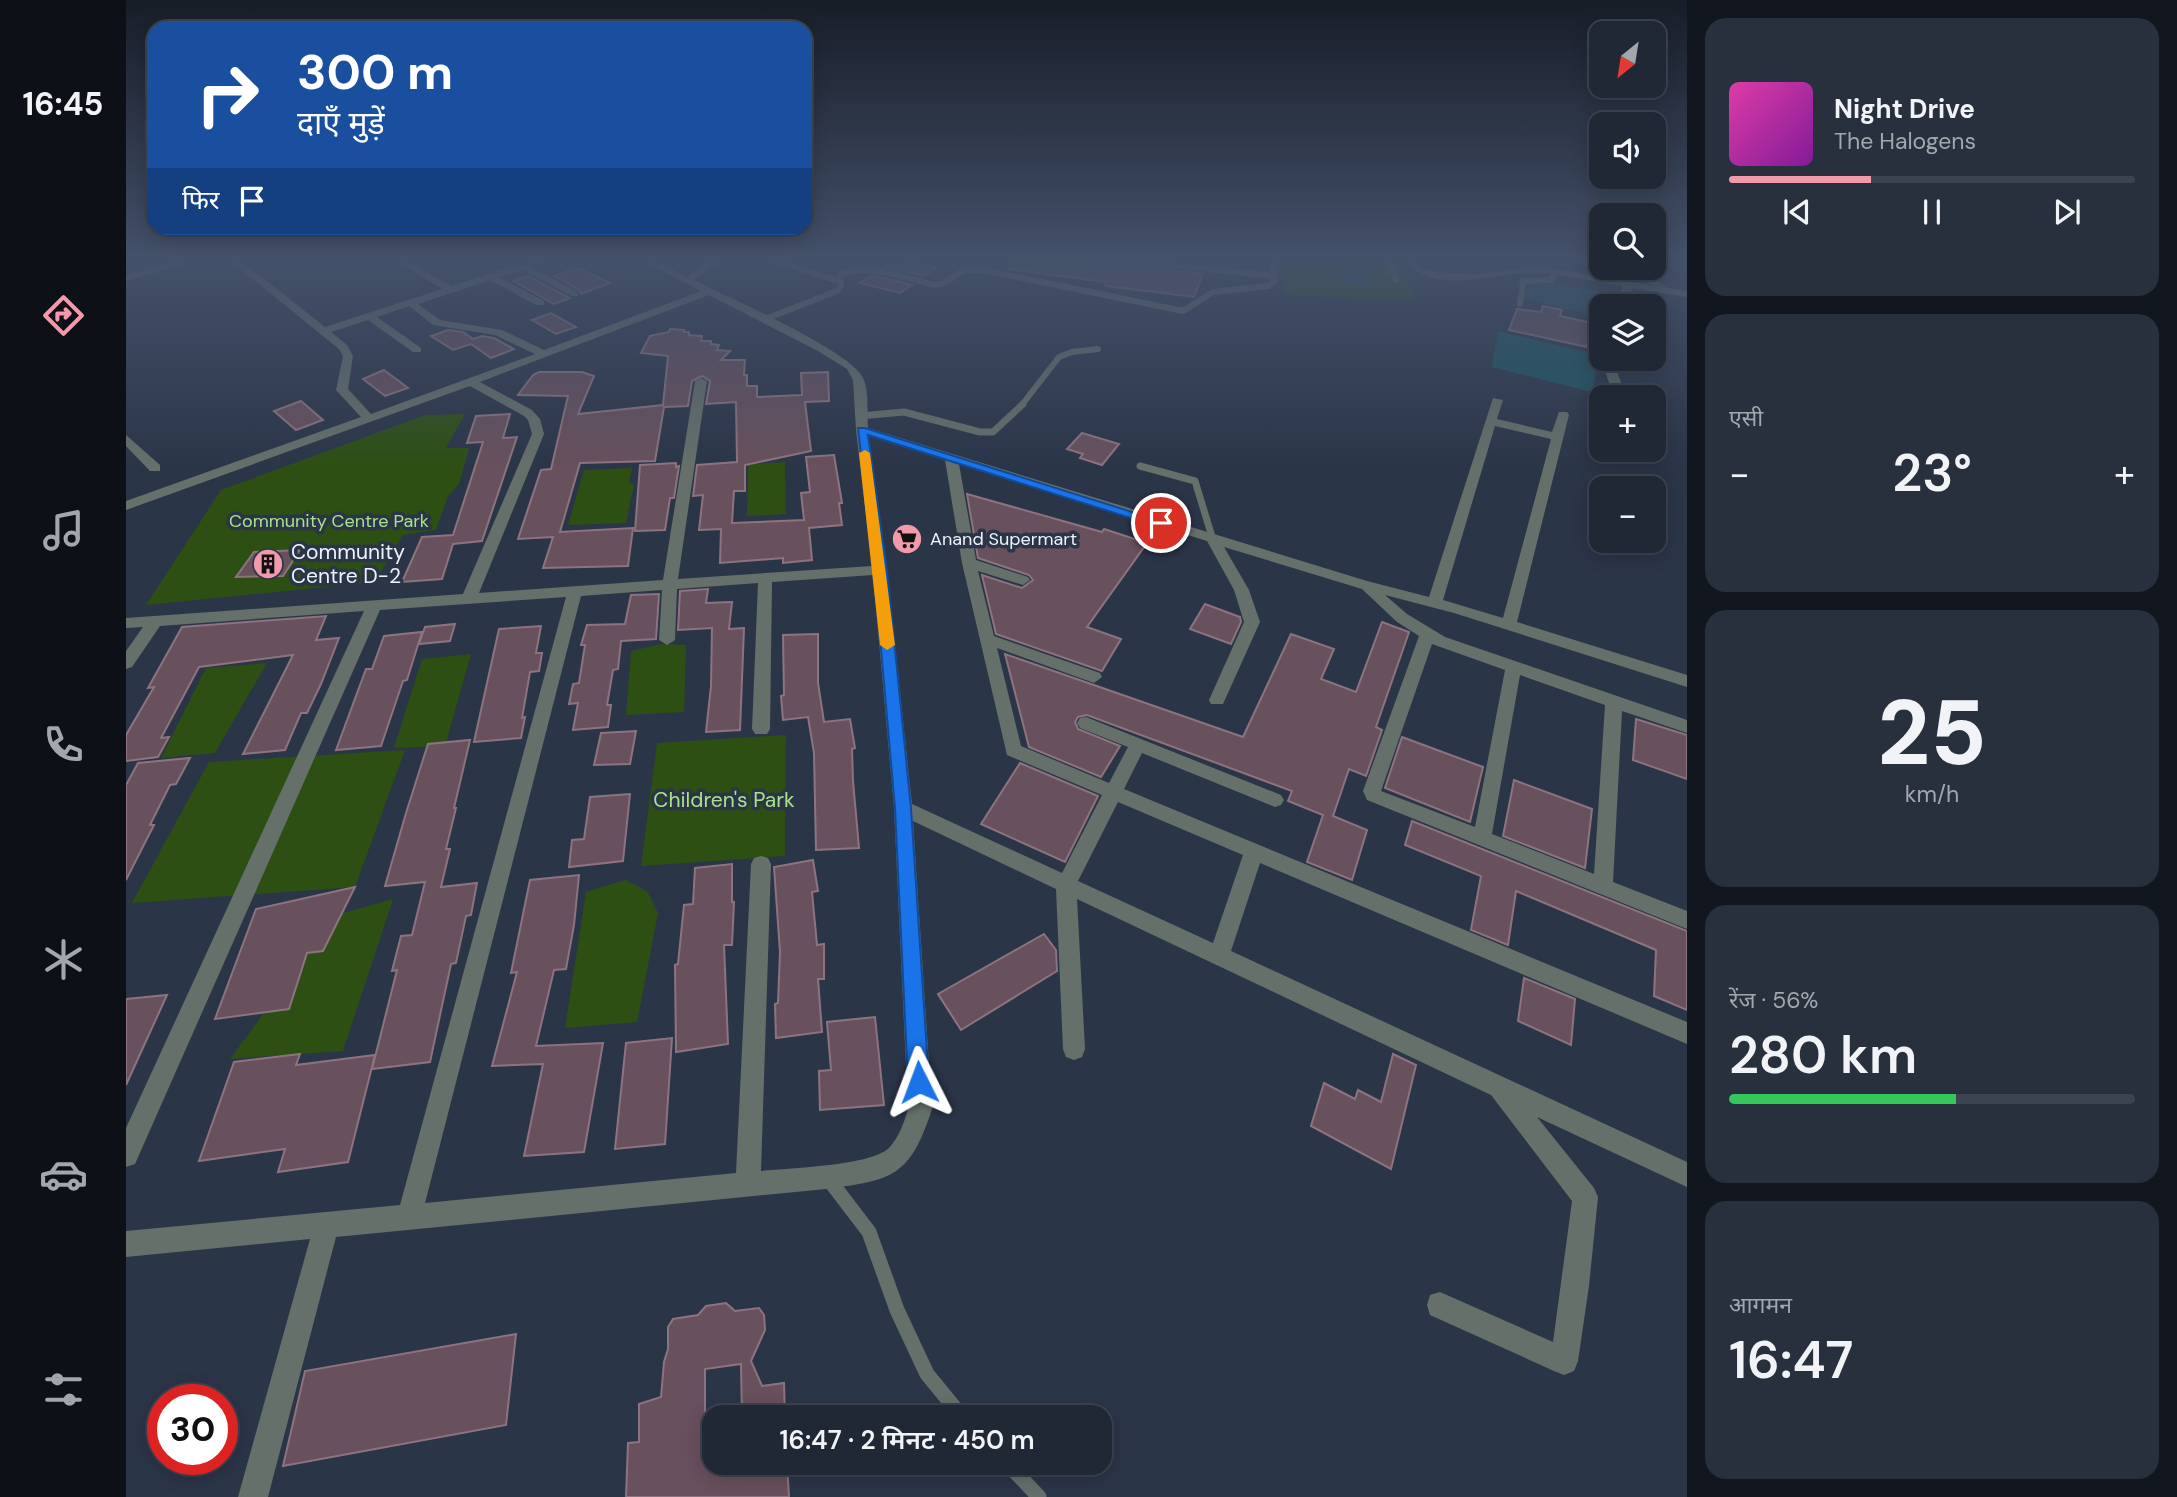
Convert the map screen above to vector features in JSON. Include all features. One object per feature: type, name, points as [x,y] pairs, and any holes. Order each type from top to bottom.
[{"type":"street","points":[[320,329],[346,351],[347,370],[342,390],[368,418]]},
{"type":"street","points":[[323,331],[330,329]]},
{"type":"street","points":[[387,329],[417,350]]},
{"type":"street","points":[[477,329],[498,332],[543,354]]},
{"type":"street","points":[[126,506],[471,382],[610,329]]},
{"type":"street","points":[[126,1244],[826,1177],[874,1170],[904,1152],[920,1109],[903,808],[880,570],[861,423],[859,380],[851,367],[783,329]]},
{"type":"street","points":[[469,599],[538,434],[534,419],[528,413],[471,382]]},
{"type":"street","points":[[667,640],[670,585],[701,382]]},
{"type":"street","points":[[1435,603],[1497,400]]},
{"type":"street","points":[[1509,625],[1563,415]]},
{"type":"street","points":[[1490,421],[1557,437]]},
{"type":"street","points":[[861,423],[951,457],[1213,540],[1509,625],[1687,681]]},
{"type":"street","points":[[126,439],[155,468]]},
{"type":"street","points":[[951,457],[969,563],[1013,750],[1687,1033]]},
{"type":"street","points":[[1213,540],[1232,570],[1252,622],[1217,700]]},
{"type":"street","points":[[969,563],[1023,580]]},
{"type":"street","points":[[126,623],[880,570]]},
{"type":"street","points":[[761,729],[765,578]]},
{"type":"street","points":[[1363,585],[1427,635],[1513,668],[1614,700],[1687,727]]},
{"type":"street","points":[[409,1217],[576,592]]},
{"type":"street","points":[[126,1155],[374,606]]},
{"type":"street","points":[[126,663],[155,621]]},
{"type":"street","points":[[1427,635],[1372,793],[1379,799],[1687,919]]},
{"type":"street","points":[[987,639],[1094,677]]},
{"type":"street","points":[[1482,838],[1513,668]]},
{"type":"street","points":[[1603,886],[1614,700]]},
{"type":"street","points":[[1086,723],[1275,800]]},
{"type":"street","points":[[1074,1049],[1066,884],[1138,744]]},
{"type":"street","points":[[903,808],[1687,1175]]},
{"type":"street","points":[[1219,955],[1254,852]]},
{"type":"street","points":[[748,1184],[761,864]]},
{"type":"street","points":[[1440,1305],[1564,1361],[1576,1286],[1585,1197],[1498,1086]]},
{"type":"street","points":[[253,1497],[327,1224]]},
{"type":"lane","points":[[861,423],[904,412],[980,432],[993,432],[1028,399],[1059,357],[1072,352],[1098,349]]},
{"type":"lane","points":[[1140,466],[1195,481],[1213,540]]},
{"type":"lane","points":[[826,1177],[869,1232],[898,1310],[927,1374],[952,1405]]},
{"type":"lane","points":[[1019,1475],[1040,1497]]},
{"type":"green space","name":"Community Centre Park","points":[[465,414],[446,448],[469,448],[459,484],[448,496],[436,530],[403,535],[375,582],[146,605],[221,490],[425,415]]},
{"type":"green space","points":[[785,462],[786,514],[747,516],[748,464]]},
{"type":"green space","points":[[632,468],[629,483],[634,484],[626,523],[568,525],[584,470]]},
{"type":"green space","points":[[661,644],[686,645],[684,712],[626,715],[631,651]]},
{"type":"green space","points":[[471,654],[445,746],[394,748],[422,659]]},
{"type":"green space","points":[[267,663],[215,753],[161,758],[206,668]]},
{"type":"green space","name":"Children's Park","points":[[786,735],[785,856],[641,866],[657,743]]},
{"type":"green space","points":[[405,750],[355,887],[132,903],[209,762]]},
{"type":"green space","points":[[625,880],[647,891],[658,913],[637,1022],[565,1028],[586,892]]},
{"type":"green space","points":[[393,899],[343,1051],[230,1059],[336,915]]},
{"type":"shaded area","points":[[1498,331],[1589,353],[1589,371],[1596,371],[1589,391],[1492,367]]},
{"type":"building","points":[[547,329],[571,329],[556,334]]},
{"type":"building","points":[[670,329],[702,336],[701,341],[711,341],[711,344],[719,345],[717,350],[730,351],[721,360],[745,360],[744,375],[747,375],[747,386],[757,386],[757,397],[802,395],[801,373],[828,372],[829,401],[805,402],[811,451],[745,465],[745,491],[734,491],[732,523],[804,520],[801,493],[810,492],[806,457],[834,455],[842,503],[839,503],[842,525],[809,528],[812,560],[783,563],[783,558],[720,563],[721,529],[699,530],[703,495],[693,496],[697,465],[737,462],[736,402],[706,404],[710,381],[702,376],[692,381],[688,406],[664,407],[655,461],[580,463],[560,532],[633,528],[628,566],[543,568],[553,537],[518,539],[541,470],[551,469],[568,396],[518,395],[533,375],[539,372],[582,372],[594,376],[578,414],[663,405],[668,356],[641,353],[650,336],[669,332]]},
{"type":"building","points":[[1589,329],[1587,347],[1509,330]]},
{"type":"building","points":[[448,330],[463,332],[473,339],[482,336],[494,338],[514,349],[491,358],[471,344],[453,350],[431,336]]},
{"type":"building","points":[[384,370],[408,388],[385,396],[363,379]]},
{"type":"building","points":[[301,401],[323,420],[296,430],[274,411]]},
{"type":"building","points":[[510,414],[503,438],[517,437],[482,541],[453,544],[442,579],[402,582],[422,537],[453,535],[483,442],[467,443],[476,416]]},
{"type":"building","points":[[1082,433],[1119,444],[1102,465],[1080,458],[1083,454],[1067,449]]},
{"type":"building","points":[[676,463],[676,467],[679,466],[674,498],[670,498],[665,530],[635,531],[640,465]]},
{"type":"building","points":[[967,494],[1102,532],[1104,529],[1147,543],[1087,627],[1121,639],[1102,671],[996,634],[982,575],[1022,588],[1033,580],[1029,575],[978,558]]},
{"type":"building","name":"Community Centre D-2","points":[[300,550],[283,576],[236,577],[254,552]]},
{"type":"building","points":[[708,589],[706,603],[732,602],[729,629],[744,628],[740,730],[706,732],[711,686],[712,628],[678,630],[680,591]]},
{"type":"building","points":[[659,594],[656,639],[621,641],[618,669],[613,670],[607,705],[611,705],[608,727],[573,730],[578,703],[569,704],[573,684],[579,683],[585,645],[581,645],[587,625],[625,624],[631,595]]},
{"type":"building","points":[[1205,604],[1240,617],[1241,622],[1231,644],[1190,629]]},
{"type":"building","points":[[326,616],[316,640],[339,638],[321,684],[307,713],[301,713],[285,750],[243,754],[293,655],[199,667],[161,738],[169,737],[158,757],[126,761],[126,735],[154,687],[148,688],[182,627]]},
{"type":"building","points":[[1382,622],[1409,632],[1376,727],[1382,730],[1366,776],[1349,769],[1333,816],[1367,830],[1352,880],[1307,862],[1323,815],[1288,801],[1292,791],[1087,715],[1078,717],[1075,722],[1078,729],[1120,746],[1101,777],[1029,747],[1005,654],[1243,737],[1291,634],[1334,649],[1321,679],[1356,692]]},
{"type":"building","points":[[455,624],[450,641],[419,644],[425,627]]},
{"type":"building","points":[[541,626],[536,653],[542,653],[539,671],[530,672],[521,738],[474,742],[499,629]]},
{"type":"building","points":[[422,632],[407,680],[403,681],[381,746],[336,750],[366,669],[372,669],[384,636]]},
{"type":"building","points":[[818,634],[818,683],[824,722],[850,719],[855,748],[852,749],[853,781],[859,848],[816,850],[814,753],[808,717],[783,720],[783,635]]},
{"type":"building","points":[[1636,719],[1687,735],[1687,779],[1633,760]]},
{"type":"building","points":[[636,731],[630,764],[594,765],[601,733]]},
{"type":"building","points":[[1402,737],[1483,767],[1470,822],[1385,788]]},
{"type":"building","points":[[470,740],[454,808],[446,849],[450,849],[441,887],[477,883],[471,915],[466,916],[456,963],[451,964],[430,1062],[372,1069],[397,970],[392,971],[401,936],[412,935],[425,882],[385,886],[406,813],[428,744]]},
{"type":"building","points":[[190,758],[176,784],[170,785],[150,825],[154,825],[126,880],[126,785],[138,763]]},
{"type":"building","points":[[1020,763],[1098,796],[1065,862],[981,824]]},
{"type":"building","points":[[1514,780],[1592,809],[1585,868],[1503,836]]},
{"type":"building","points":[[630,794],[623,861],[569,867],[572,840],[584,839],[590,797]]},
{"type":"building","points":[[1412,821],[1687,931],[1687,1010],[1654,996],[1656,950],[1516,891],[1508,945],[1471,930],[1481,876],[1405,845]]},
{"type":"building","points":[[813,860],[818,891],[812,892],[817,945],[824,944],[824,979],[818,979],[822,1032],[776,1038],[775,1004],[778,1003],[780,952],[774,867]]},
{"type":"building","points":[[732,864],[732,945],[724,945],[728,1044],[676,1052],[675,965],[678,964],[684,905],[693,904],[695,868]]},
{"type":"building","points":[[579,875],[566,969],[554,970],[536,1046],[603,1043],[584,1152],[524,1156],[543,1064],[492,1066],[517,972],[511,973],[530,880]]},
{"type":"building","points":[[355,887],[323,951],[307,953],[289,1009],[215,1019],[256,909]]},
{"type":"building","points":[[1044,934],[1056,950],[1057,971],[961,1030],[938,994]]},
{"type":"building","points":[[1524,978],[1575,999],[1571,1045],[1518,1021]]},
{"type":"building","points":[[167,995],[126,1085],[126,999]]},
{"type":"building","points":[[875,1017],[884,1105],[820,1110],[819,1071],[831,1070],[827,1022]]},
{"type":"building","points":[[672,1038],[665,1144],[615,1149],[626,1043]]},
{"type":"building","points":[[300,1054],[296,1065],[375,1055],[348,1162],[278,1172],[285,1149],[199,1161],[234,1062]]},
{"type":"building","points":[[1393,1054],[1416,1065],[1391,1169],[1311,1126],[1324,1083],[1355,1099],[1358,1090],[1381,1102]]},
{"type":"building","points":[[726,1303],[735,1311],[759,1308],[764,1315],[765,1330],[751,1361],[762,1386],[784,1383],[785,1405],[742,1405],[741,1364],[705,1369],[702,1475],[788,1475],[789,1497],[626,1497],[628,1443],[639,1442],[639,1404],[661,1397],[668,1349],[668,1327],[673,1319],[698,1315],[706,1306]]},
{"type":"building","points":[[516,1334],[506,1425],[283,1466],[305,1371]]},
{"type":"slow traffic","points":[[865,453],[887,645]]},
{"type":"place","name":"Anand Supermart","points":[[907,539]]},
{"type":"place","name":"Community Centre D-2","points":[[268,564]]},
{"type":"route","points":[[919,1082],[903,808],[880,570],[862,430],[1161,523]]}]
